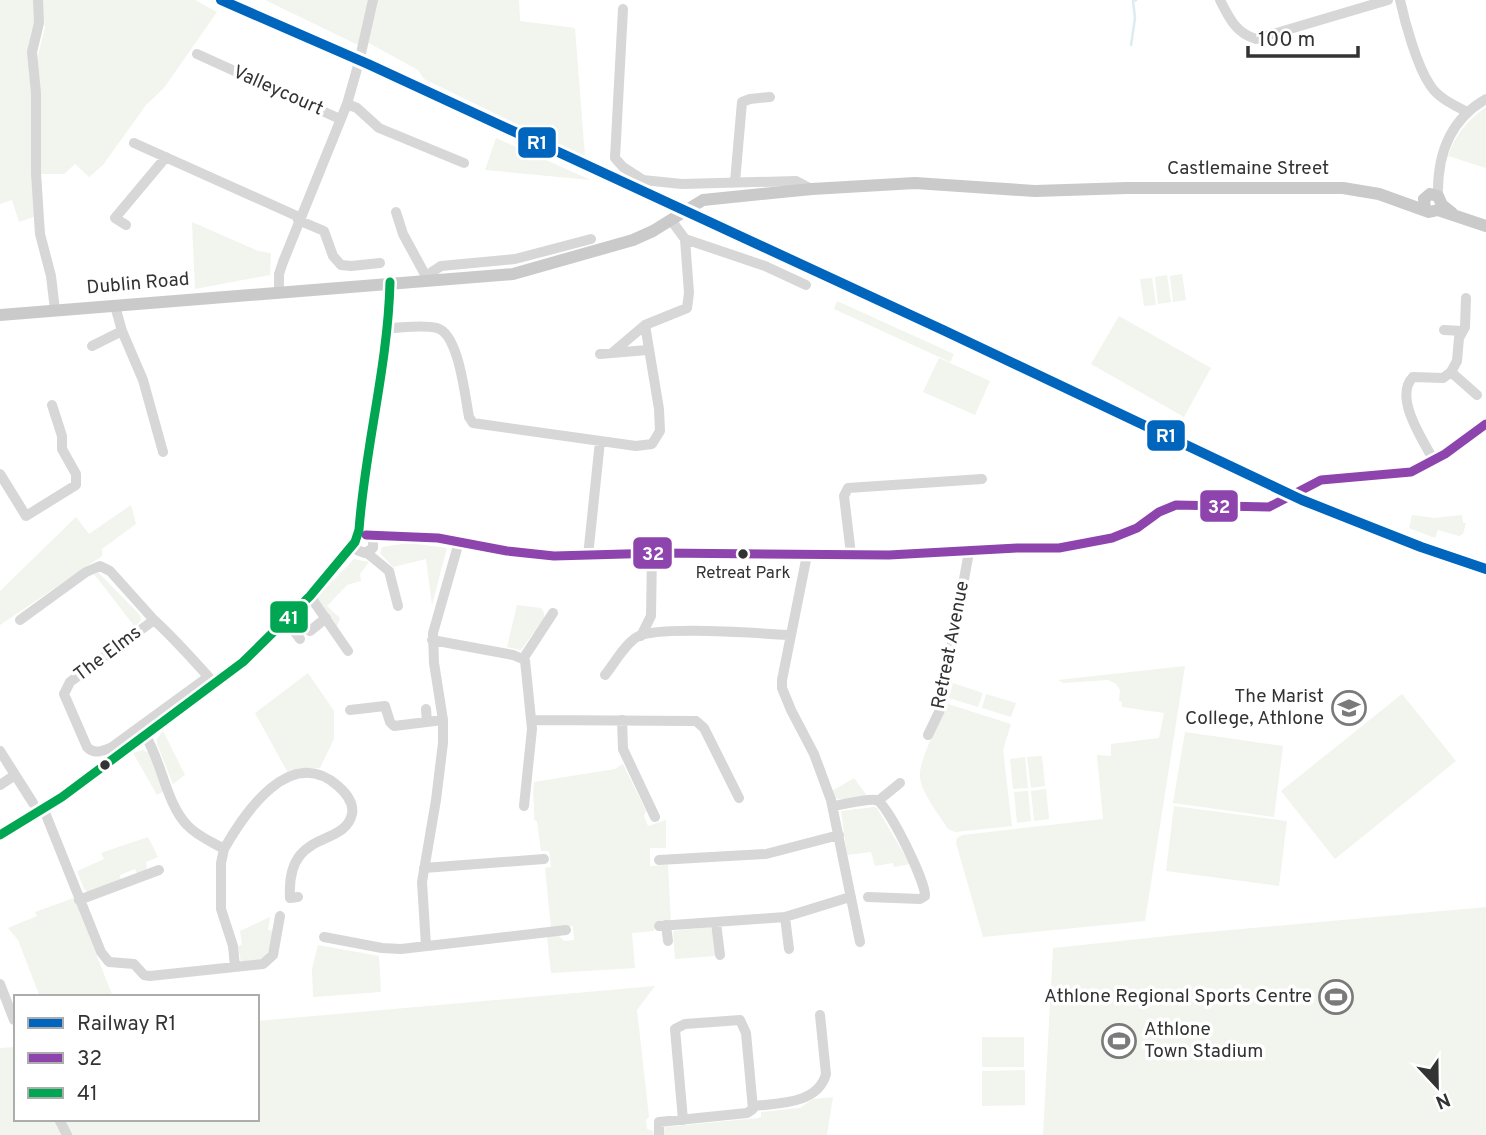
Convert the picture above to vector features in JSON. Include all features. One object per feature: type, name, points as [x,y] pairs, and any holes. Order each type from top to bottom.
[{"type":"main road","name":"Castlemaine Street","points":[[678,215],[703,200],[812,189],[915,183],[1035,191],[1343,188],[1370,192],[1406,203],[1433,202],[1457,218],[1486,226]]},
{"type":"main road","name":"Dublin Road","points":[[0,315],[390,282],[492,277],[521,272],[633,240],[678,215]]},
{"type":"street","points":[[38,0],[39,23],[32,63],[36,93],[36,173],[40,234],[51,276],[55,310]]},
{"type":"street","points":[[340,119],[359,62],[373,0]]},
{"type":"street","points":[[1220,0],[1239,31],[1256,39],[1388,0]]},
{"type":"street","points":[[1400,0],[1431,86],[1440,96],[1466,112]]},
{"type":"street","points":[[623,9],[615,158],[623,167],[643,180],[682,184],[796,181],[812,189]]},
{"type":"street","name":"Valleycourt","points":[[197,54],[340,119],[280,270],[279,292]]},
{"type":"street","points":[[735,182],[742,102],[769,97]]},
{"type":"street","points":[[1433,202],[1441,156],[1447,140],[1466,112],[1486,99]]},
{"type":"street","points":[[347,104],[357,108],[379,128],[464,163]]},
{"type":"street","points":[[134,143],[324,231],[333,256],[341,265],[380,263]]},
{"type":"street","points":[[126,225],[115,218],[166,157]]},
{"type":"street","points":[[396,212],[407,243],[428,280]]},
{"type":"street","points":[[612,353],[645,325],[687,308],[689,293],[685,239],[678,215]]},
{"type":"street","points":[[428,280],[432,272],[441,266],[515,259],[591,239]]},
{"type":"street","points":[[685,239],[765,266],[806,285]]},
{"type":"street","points":[[390,282],[363,541],[390,574],[398,606]]},
{"type":"street","points":[[1434,461],[1406,405],[1408,382],[1413,377],[1443,378],[1451,372],[1457,361],[1459,338],[1465,325],[1466,298]]},
{"type":"street","points":[[115,306],[122,331],[143,380],[163,452]]},
{"type":"street","points":[[387,328],[438,328],[448,335],[456,355],[469,417],[473,423],[636,446],[652,444],[660,431],[645,325]]},
{"type":"street","points":[[1444,330],[1462,331]]},
{"type":"street","points":[[92,346],[122,331]]},
{"type":"street","points":[[600,354],[647,349]]},
{"type":"street","points":[[1451,372],[1477,395]]},
{"type":"street","points":[[0,474],[26,516],[76,485],[76,474],[62,449],[62,436],[52,405]]},
{"type":"street","points":[[0,835],[44,810],[212,681],[243,662],[310,596],[337,564],[363,541],[391,536],[425,537],[522,554],[851,554],[889,559],[1017,548],[1059,548],[1089,543],[1136,528],[1159,512],[1176,505],[1269,507],[1321,480],[1411,472],[1434,461],[1486,424]]},
{"type":"street","points":[[588,555],[600,441]]},
{"type":"street","points":[[851,554],[844,496],[848,488],[982,480]]},
{"type":"street","points":[[426,946],[421,886],[440,775],[443,720],[433,663],[432,640],[459,542]]},
{"type":"street","name":"Retreat Avenue","points":[[928,735],[940,710],[969,552]]},
{"type":"street","points":[[641,636],[651,616],[652,553]]},
{"type":"street","points":[[807,555],[782,688],[814,754],[833,806],[860,942]]},
{"type":"street","name":"The Elms","points":[[20,620],[86,572],[100,566],[110,571],[212,681],[112,747],[100,752],[89,749],[65,698],[65,689],[69,682],[154,620]]},
{"type":"street","points":[[310,596],[348,651]]},
{"type":"street","points":[[523,659],[553,613]]},
{"type":"street","points":[[286,620],[302,637],[326,618]]},
{"type":"street","points":[[605,675],[636,638],[641,636],[705,632],[792,635]]},
{"type":"street","points":[[432,640],[523,659]]},
{"type":"street","points":[[523,659],[532,720],[524,806]]},
{"type":"street","points":[[350,710],[385,706],[394,726],[443,720]]},
{"type":"street","points":[[426,709],[427,722]]},
{"type":"street","points":[[532,720],[686,720],[699,723],[739,798]]},
{"type":"street","points":[[622,720],[623,749],[655,817]]},
{"type":"street","points":[[145,735],[156,755],[180,817],[194,831],[224,849]]},
{"type":"street","points":[[0,751],[33,803]]},
{"type":"street","points":[[235,967],[230,936],[220,909],[224,849],[247,812],[274,786],[295,775],[316,772],[333,782],[346,795],[352,806],[351,815],[344,827],[309,846],[297,859],[289,886],[290,898],[298,897]]},
{"type":"street","points":[[0,785],[15,775]]},
{"type":"street","points":[[833,806],[878,801],[900,782]]},
{"type":"street","points":[[869,897],[918,899],[925,894],[923,882],[902,840],[878,801]]},
{"type":"street","points":[[44,810],[101,952],[109,962],[134,964],[146,976],[261,965],[273,955],[280,916]]},
{"type":"street","points":[[659,860],[766,854],[839,835]]},
{"type":"street","points":[[424,868],[544,859]]},
{"type":"street","points":[[79,900],[159,870]]},
{"type":"street","points":[[668,942],[662,925],[785,917],[849,897]]},
{"type":"street","points":[[785,917],[789,948]]},
{"type":"street","points":[[716,923],[720,955]]},
{"type":"street","points":[[324,937],[390,949],[566,930]]},
{"type":"street","points":[[0,984],[14,1020]]},
{"type":"street","points":[[659,1135],[654,1122],[747,1113],[754,1106],[798,1101],[810,1094],[825,1080],[826,1074],[820,1015]]},
{"type":"street","points":[[683,1120],[674,1032],[685,1024],[735,1018],[741,1021],[746,1033],[754,1106]]},
{"type":"shaded area","points":[[0,0],[35,0],[36,216],[19,222],[12,200],[0,204]]},
{"type":"shaded area","points":[[42,0],[195,0],[217,12],[164,88],[146,105],[103,165],[89,177],[75,164],[64,174],[40,174],[37,59],[45,28]]},
{"type":"shaded area","points":[[265,0],[369,0],[358,45]]},
{"type":"shaded area","points":[[377,0],[519,0],[520,21],[575,28],[585,157],[424,79],[418,70],[367,42]]},
{"type":"shaded area","points":[[1486,107],[1486,168],[1448,156],[1463,128]]},
{"type":"shaded area","points":[[496,138],[591,180],[485,170]]},
{"type":"shaded area","points":[[192,222],[258,251],[271,253],[270,275],[195,289]]},
{"type":"shaded area","points":[[1182,274],[1186,300],[1173,302],[1170,276]]},
{"type":"shaded area","points":[[1167,275],[1171,302],[1158,304],[1155,277]]},
{"type":"shaded area","points":[[1152,278],[1156,305],[1144,306],[1140,279]]},
{"type":"shaded area","points":[[837,301],[954,354],[950,362],[834,309]]},
{"type":"shaded area","points":[[1119,316],[1211,368],[1184,417],[1091,364]]},
{"type":"shaded area","points":[[939,358],[990,381],[975,415],[923,392]]},
{"type":"shaded area","points":[[131,505],[136,524],[102,549],[102,556],[0,625],[0,591],[76,517],[89,534]]},
{"type":"shaded area","points":[[1412,515],[1434,518],[1462,515],[1463,523],[1466,523],[1463,534],[1459,536],[1438,530],[1435,538],[1409,528]]},
{"type":"shaded area","points":[[409,543],[447,548],[432,605],[426,559],[393,567],[380,553],[382,547]]},
{"type":"shaded area","points":[[354,559],[369,562],[360,574],[361,581],[347,585],[327,606],[340,618],[337,626],[316,598]]},
{"type":"shaded area","points":[[98,572],[140,615],[141,620],[135,627],[94,574]]},
{"type":"shaded area","points":[[517,605],[541,608],[544,612],[544,618],[521,650],[507,647]]},
{"type":"shaded area","points":[[1185,666],[1145,921],[983,937],[956,843],[957,838],[962,835],[1103,819],[1097,755],[1111,756],[1111,744],[1159,738],[1164,713],[1122,707],[1122,702],[1119,701],[1120,690],[1116,684],[1108,680],[1064,683],[1058,680]]},
{"type":"shaded area","points":[[308,673],[334,711],[334,739],[320,768],[303,768],[288,773],[255,713]]},
{"type":"shaded area","points":[[953,683],[983,693],[978,707],[949,698]]},
{"type":"shaded area","points":[[986,694],[1016,703],[1011,717],[982,708]]},
{"type":"shaded area","points":[[1402,694],[1456,761],[1335,859],[1281,791]]},
{"type":"shaded area","points":[[945,703],[1011,724],[1003,750],[1012,826],[955,832],[948,829],[927,796],[921,782],[921,769]]},
{"type":"shaded area","points":[[163,731],[185,775],[173,784],[157,744]]},
{"type":"shaded area","points":[[1185,732],[1283,746],[1274,817],[1173,803]]},
{"type":"shaded area","points":[[143,750],[149,753],[164,791],[157,795],[133,753]]},
{"type":"shaded area","points":[[1042,756],[1045,786],[1031,788],[1027,757]]},
{"type":"shaded area","points":[[1025,757],[1028,788],[1013,789],[1010,759]]},
{"type":"shaded area","points":[[623,764],[646,811],[644,816],[648,826],[666,820],[666,848],[650,848],[650,866],[668,865],[671,922],[654,923],[654,931],[632,933],[635,968],[551,973],[547,936],[558,935],[564,941],[574,940],[573,926],[551,928],[545,868],[551,867],[549,851],[541,851],[537,821],[534,820],[534,782],[615,769]]},
{"type":"shaded area","points":[[854,778],[868,797],[844,800],[834,798],[832,791]]},
{"type":"shaded area","points":[[1046,789],[1049,819],[1034,821],[1031,791]]},
{"type":"shaded area","points":[[1028,791],[1031,821],[1017,823],[1014,792]]},
{"type":"shaded area","points":[[1174,806],[1287,821],[1279,886],[1166,871]]},
{"type":"shaded area","points":[[874,807],[910,864],[875,866],[871,852],[847,855],[841,811]]},
{"type":"shaded area","points":[[148,837],[158,857],[146,862],[147,870],[138,875],[135,869],[120,875],[121,880],[89,893],[84,889],[77,871],[104,859],[101,853]]},
{"type":"shaded area","points":[[74,898],[112,995],[39,995],[18,940],[8,928],[37,916],[35,912]]},
{"type":"shaded area","name":"Athlone Regional Sports Centre","points":[[1486,907],[1486,1135],[1043,1135],[1053,948]]},
{"type":"shaded area","points":[[270,917],[268,930],[275,931],[266,959],[241,962],[238,947],[242,944],[240,931]]},
{"type":"shaded area","points":[[710,927],[713,931],[715,956],[675,959],[673,931]]},
{"type":"shaded area","points":[[318,945],[379,956],[381,992],[313,997],[312,969]]},
{"type":"shaded area","points":[[655,986],[637,1010],[649,1117],[646,1120],[647,1129],[653,1131],[654,1135],[71,1135],[64,1121],[259,1121],[259,1021]]},
{"type":"shaded area","points":[[982,1037],[1024,1037],[1024,1067],[982,1067]]},
{"type":"shaded area","points":[[14,1047],[14,1121],[56,1121],[62,1135],[0,1135],[0,1048]]},
{"type":"shaded area","points":[[1025,1070],[1025,1105],[982,1106],[982,1071]]},
{"type":"shaded area","points":[[833,1097],[827,1135],[663,1135],[665,1127],[758,1118],[761,1117],[761,1112],[800,1108],[813,1099]]},
{"type":"waterway","points":[[1131,45],[1135,18],[1133,1],[1136,0]]},
{"type":"rail line","name":"R1","points":[[221,0],[368,64],[943,330],[1302,500],[1421,547],[1486,569]]},
{"type":"transit line","name":"41","points":[[0,835],[62,797],[243,662],[310,596],[355,542],[359,530],[385,345],[390,282]]},
{"type":"transit line","name":"32","points":[[366,535],[438,538],[507,551],[554,556],[660,553],[889,555],[1059,548],[1112,538],[1137,528],[1159,512],[1176,505],[1269,507],[1321,480],[1411,472],[1445,454],[1486,424]]},
{"type":"place","name":"Retreat Park","points":[[743,554]]},
{"type":"place","name":"The Marist College, Athlone","points":[[1349,708]]},
{"type":"place","name":"Athlone Regional Sports Centre","points":[[1336,997]]},
{"type":"place","name":"Athlone Town Stadium","points":[[1119,1041]]}]
